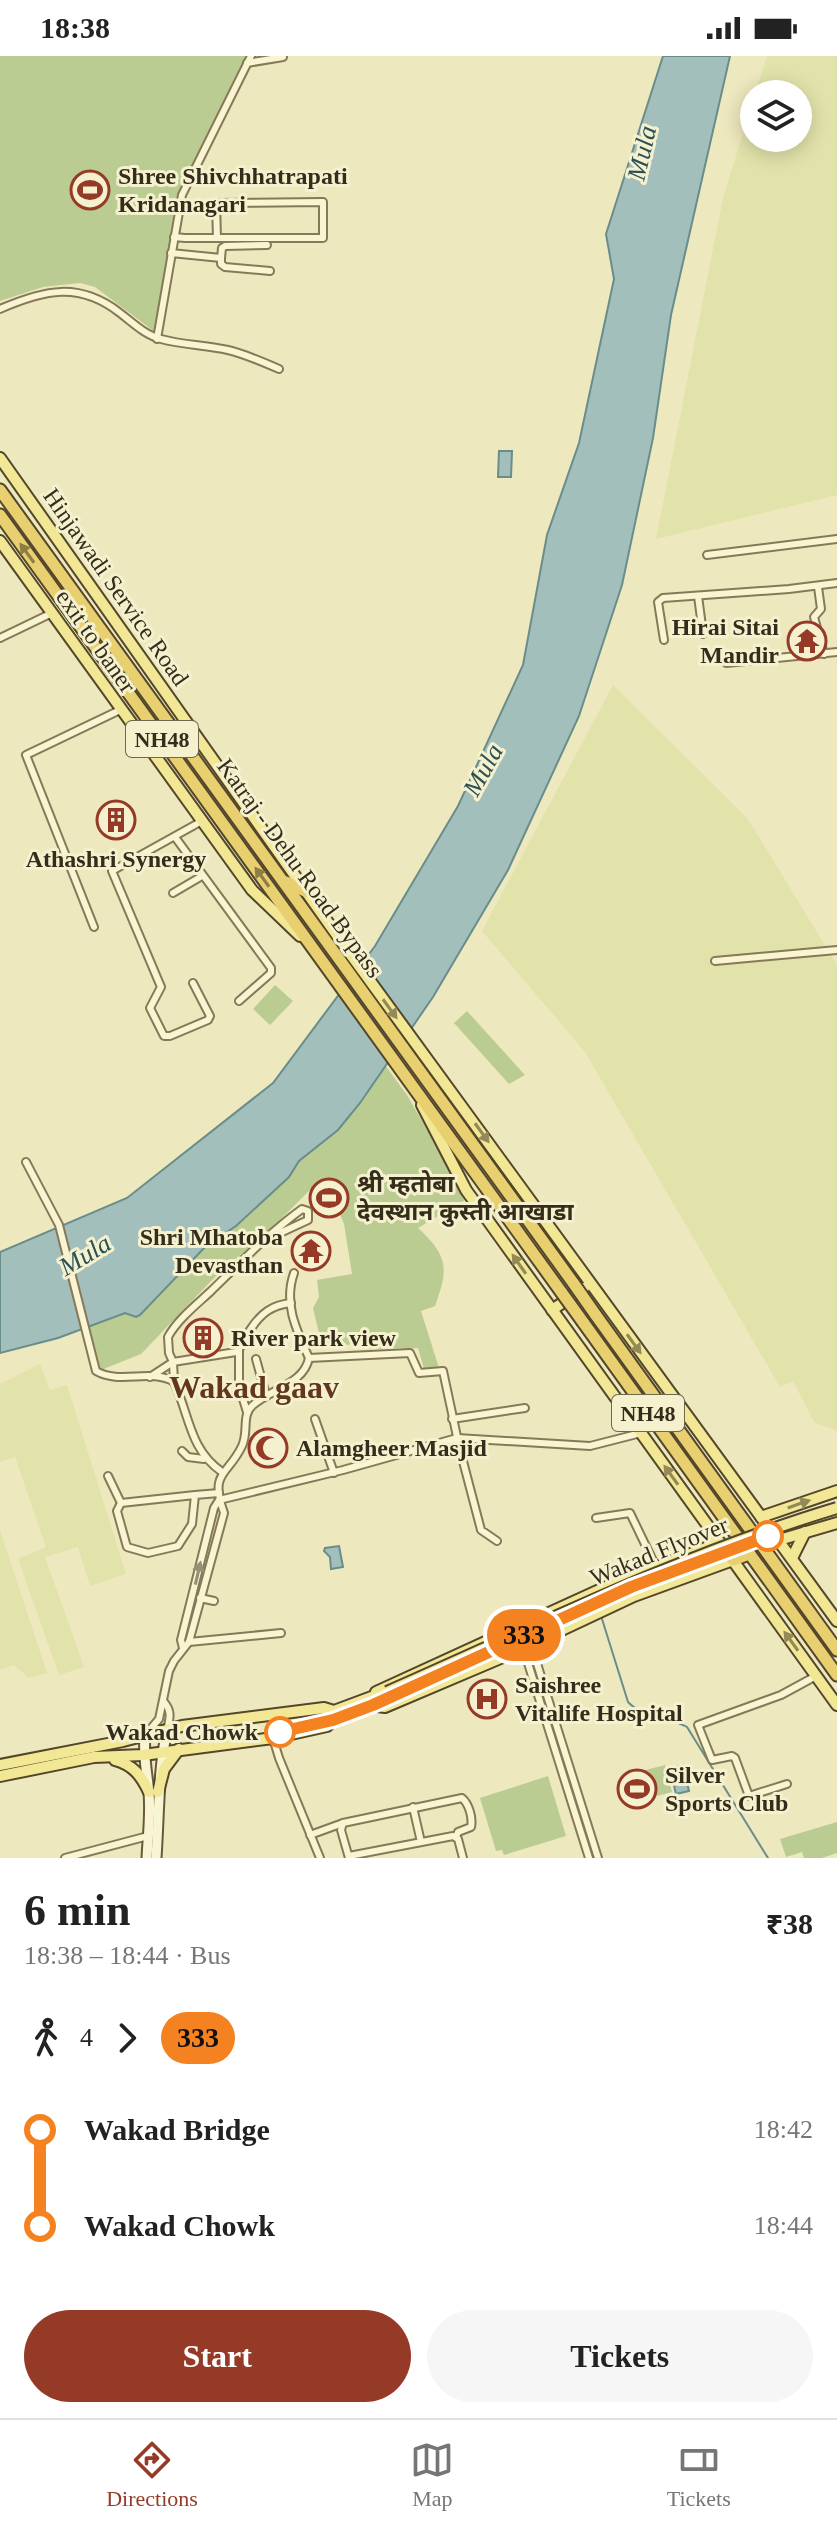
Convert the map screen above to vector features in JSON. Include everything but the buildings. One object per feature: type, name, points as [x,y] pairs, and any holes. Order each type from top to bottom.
[{"type":"highway","name":"Katraj - Dehu Road Bypass","points":[[0,490],[282,880],[341,951],[430,1074]]},
{"type":"highway","name":"Katraj - Dehu Road Bypass","points":[[0,515],[414,1088]]},
{"type":"highway","points":[[282,880],[307,892]]},
{"type":"highway","name":"NH48","points":[[430,1074],[595,1314],[837,1650]]},
{"type":"highway","name":"NH48","points":[[414,1088],[837,1675]]},
{"type":"highway","points":[[733,1560],[749,1554]]},
{"type":"main road","name":"Hinjawadi Service Road","points":[[0,458],[307,892],[341,951]]},
{"type":"main road","name":"exit to baner","points":[[0,541],[252,890],[313,948]]},
{"type":"main road","points":[[430,1074],[477,1125],[837,1621]]},
{"type":"main road","points":[[414,1088],[466,1190],[837,1705]]},
{"type":"main road","points":[[552,1310],[590,1284]]},
{"type":"main road","points":[[560,1321],[598,1295]]},
{"type":"main road","points":[[761,1517],[837,1491]]},
{"type":"main road","name":"Wakad Flyover","points":[[371,1702],[631,1583],[760,1531],[837,1508]]},
{"type":"main road","name":"Wakad Flyover","points":[[388,1694],[631,1587],[768,1536],[837,1515]]},
{"type":"main road","points":[[779,1540],[837,1523]]},
{"type":"main road","points":[[792,1558],[805,1532]]},
{"type":"main road","points":[[0,1776],[94,1757],[143,1755],[273,1738],[327,1726],[371,1702],[377,1690],[626,1579],[706,1548],[717,1538]]},
{"type":"main road","points":[[0,1765],[167,1730],[324,1708],[334,1711],[371,1702],[385,1707],[535,1643],[634,1596],[733,1560]]},
{"type":"main road","points":[[626,1579],[634,1596]]},
{"type":"main road","points":[[147,1858],[154,1792],[167,1730]]},
{"type":"main road","points":[[145,1735],[143,1755],[154,1792],[156,1858]]},
{"type":"main road","points":[[154,1792],[164,1769],[179,1749]]},
{"type":"main road","points":[[94,1757],[131,1766],[154,1792]]},
{"type":"street","points":[[157,339],[182,195],[249,60],[283,57]]},
{"type":"street","points":[[174,237],[217,238],[323,238],[323,202],[216,203],[217,238]]},
{"type":"street","points":[[267,245],[225,246],[221,258],[225,267],[270,271]]},
{"type":"street","points":[[171,253],[221,258]]},
{"type":"street","points":[[0,309],[43,293],[77,292],[99,298],[157,339],[227,350],[279,369]]},
{"type":"street","points":[[707,555],[837,539]]},
{"type":"street","points":[[664,640],[659,599],[837,583]]},
{"type":"street","points":[[818,587],[821,609],[814,617],[824,654]]},
{"type":"street","points":[[698,596],[703,634]]},
{"type":"street","points":[[0,638],[52,613]]},
{"type":"street","points":[[726,663],[837,652]]},
{"type":"street","points":[[94,927],[26,755],[120,710]]},
{"type":"street","points":[[193,983],[210,1016],[208,1020],[164,1036],[150,1008],[161,987],[113,875],[114,869],[202,821]]},
{"type":"street","points":[[175,837],[271,968],[271,973],[239,1001]]},
{"type":"street","points":[[173,893],[202,876]]},
{"type":"street","points":[[715,961],[837,950]]},
{"type":"street","points":[[26,1162],[59,1225],[93,1366],[100,1374],[113,1378],[150,1377],[174,1382]]},
{"type":"street","points":[[204,1459],[174,1382],[173,1362],[169,1353],[170,1333],[265,1240],[302,1209],[308,1211],[308,1220],[301,1226],[265,1240]]},
{"type":"street","points":[[247,1412],[266,1395],[302,1374],[309,1358],[293,1321],[291,1285],[294,1273]]},
{"type":"street","points":[[186,1645],[181,1640],[219,1496],[222,1472],[243,1445],[247,1412],[239,1386],[239,1350],[251,1328],[268,1309],[291,1303]]},
{"type":"street","points":[[150,1377],[173,1362],[239,1350]]},
{"type":"street","points":[[309,1358],[412,1354],[419,1373],[440,1371],[445,1374],[452,1419],[481,1530],[497,1541]]},
{"type":"street","points":[[256,1359],[266,1395]]},
{"type":"street","points":[[452,1419],[525,1408]]},
{"type":"street","points":[[315,1419],[334,1473]]},
{"type":"street","points":[[121,1503],[195,1495],[219,1496],[334,1473],[457,1438],[590,1446],[641,1433]]},
{"type":"street","points":[[182,1451],[188,1457],[204,1459],[222,1472]]},
{"type":"street","points":[[108,1476],[121,1503]]},
{"type":"street","points":[[121,1503],[117,1511],[127,1547],[148,1553],[178,1546],[192,1524],[195,1495]]},
{"type":"street","points":[[167,1730],[170,1708],[164,1702],[164,1688],[169,1671],[186,1645],[203,1599],[224,1513],[219,1496]]},
{"type":"street","points":[[596,1518],[630,1513],[656,1567]]},
{"type":"street","points":[[192,1598],[214,1601]]},
{"type":"street","points":[[186,1645],[281,1633]]},
{"type":"street","points":[[535,1643],[534,1654],[561,1753],[598,1858]]},
{"type":"street","points":[[517,1651],[527,1660],[561,1753]]},
{"type":"street","points":[[787,1784],[749,1796],[735,1758],[710,1759],[698,1725],[775,1698],[816,1676]]},
{"type":"street","points":[[145,1735],[154,1728],[159,1719],[160,1705],[164,1702]]},
{"type":"street","points":[[273,1738],[320,1858]]},
{"type":"street","points":[[574,1794],[589,1858]]},
{"type":"street","points":[[310,1835],[343,1823],[462,1798],[472,1822],[471,1827],[458,1832],[456,1837],[463,1858]]},
{"type":"street","points":[[413,1807],[421,1842]]},
{"type":"street","points":[[343,1823],[341,1830],[349,1857],[456,1837]]},
{"type":"street","points":[[65,1858],[148,1836]]},
{"type":"street","points":[[392,1848],[394,1858]]},
{"type":"green space","name":"Shree Shivchhatrapati Kridanagari","points":[[0,56],[248,56],[174,209],[161,331],[155,332],[95,287],[80,283],[43,287],[0,301]]},
{"type":"green space","points":[[767,56],[837,56],[837,495],[656,539],[723,198],[740,143],[740,152],[812,152],[812,80],[759,80]]},
{"type":"green space","points":[[613,685],[748,819],[837,965],[837,1431],[814,1422],[793,1381],[780,1387],[585,1052],[482,931]]},
{"type":"green space","points":[[275,985],[293,1001],[270,1025],[253,1009]]},
{"type":"green space","points":[[467,1011],[525,1075],[509,1084],[454,1023]]},
{"type":"green space","points":[[385,1065],[407,1095],[467,1199],[418,1228],[435,1247],[443,1263],[444,1272],[435,1306],[421,1311],[439,1368],[425,1372],[418,1348],[361,1349],[360,1344],[322,1346],[313,1308],[319,1297],[317,1280],[352,1274],[344,1224],[337,1207],[341,1196],[338,1189],[331,1186],[317,1193],[310,1190],[215,1277],[141,1354],[101,1370],[88,1327],[126,1313],[140,1315],[206,1246],[236,1226],[289,1177],[299,1161],[338,1130]]},
{"type":"green space","name":"श्री म्हतोबा देवस्थान कुस्ती आखाडा","points":[[329,1188],[336,1191],[339,1198],[336,1205],[329,1208],[322,1205],[319,1198],[322,1191]]},
{"type":"green space","points":[[40,1364],[50,1390],[67,1385],[126,1574],[90,1586],[78,1547],[45,1557],[84,1667],[59,1675],[18,1559],[46,1547],[15,1457],[0,1462],[0,1384]]},
{"type":"green space","points":[[0,1530],[47,1673],[29,1678],[14,1665],[0,1670]]},
{"type":"green space","points":[[665,1765],[672,1792],[645,1799],[638,1772]]},
{"type":"green space","points":[[548,1776],[566,1836],[504,1855],[502,1850],[496,1851],[480,1798]]},
{"type":"green space","points":[[837,1822],[837,1853],[822,1858],[804,1858],[802,1852],[786,1857],[780,1839]]},
{"type":"water","name":"Mula","points":[[663,56],[730,56],[671,315],[653,438],[622,585],[579,716],[508,870],[433,997],[360,1103],[338,1130],[299,1161],[289,1177],[236,1226],[206,1246],[140,1315],[136,1317],[125,1313],[58,1338],[0,1353],[0,1252],[127,1198],[273,1083],[375,946],[458,806],[523,665],[547,535],[579,443],[614,279],[606,234]]},
{"type":"water","points":[[499,451],[512,451],[511,477],[498,477]]},
{"type":"water","points":[[339,1546],[343,1567],[331,1569],[325,1548]]},
{"type":"water","points":[[683,1765],[689,1791],[676,1794],[670,1769]]},
{"type":"waterway","points":[[602,1619],[628,1702],[641,1712],[687,1727],[768,1858]]},
{"type":"bus line","name":"333","points":[[280,1732],[333,1720],[373,1705],[631,1587],[768,1536]]},
{"type":"place","name":"Shree Shivchhatrapati Kridanagari","points":[[90,190]]},
{"type":"place","name":"Hirai Sitai Mandir","points":[[807,641]]},
{"type":"place","name":"Athashri Synergy","points":[[116,820]]},
{"type":"place","name":"श्री म्हतोबा देवस्थान कुस्ती आखाडा","points":[[329,1198]]},
{"type":"place","name":"Shri Mhatoba Devasthan","points":[[311,1251]]},
{"type":"place","name":"River park view","points":[[203,1338]]},
{"type":"place","name":"Alamgheer Masjid","points":[[268,1448]]},
{"type":"place","name":"Saishree Vitalife Hospital","points":[[487,1699]]},
{"type":"place","name":"Wakad Chowk","points":[[280,1732]]},
{"type":"place","name":"Silver Sports Club","points":[[637,1789]]},
{"type":"district","name":"Wakad gaav","points":[[254,1387]]}]
